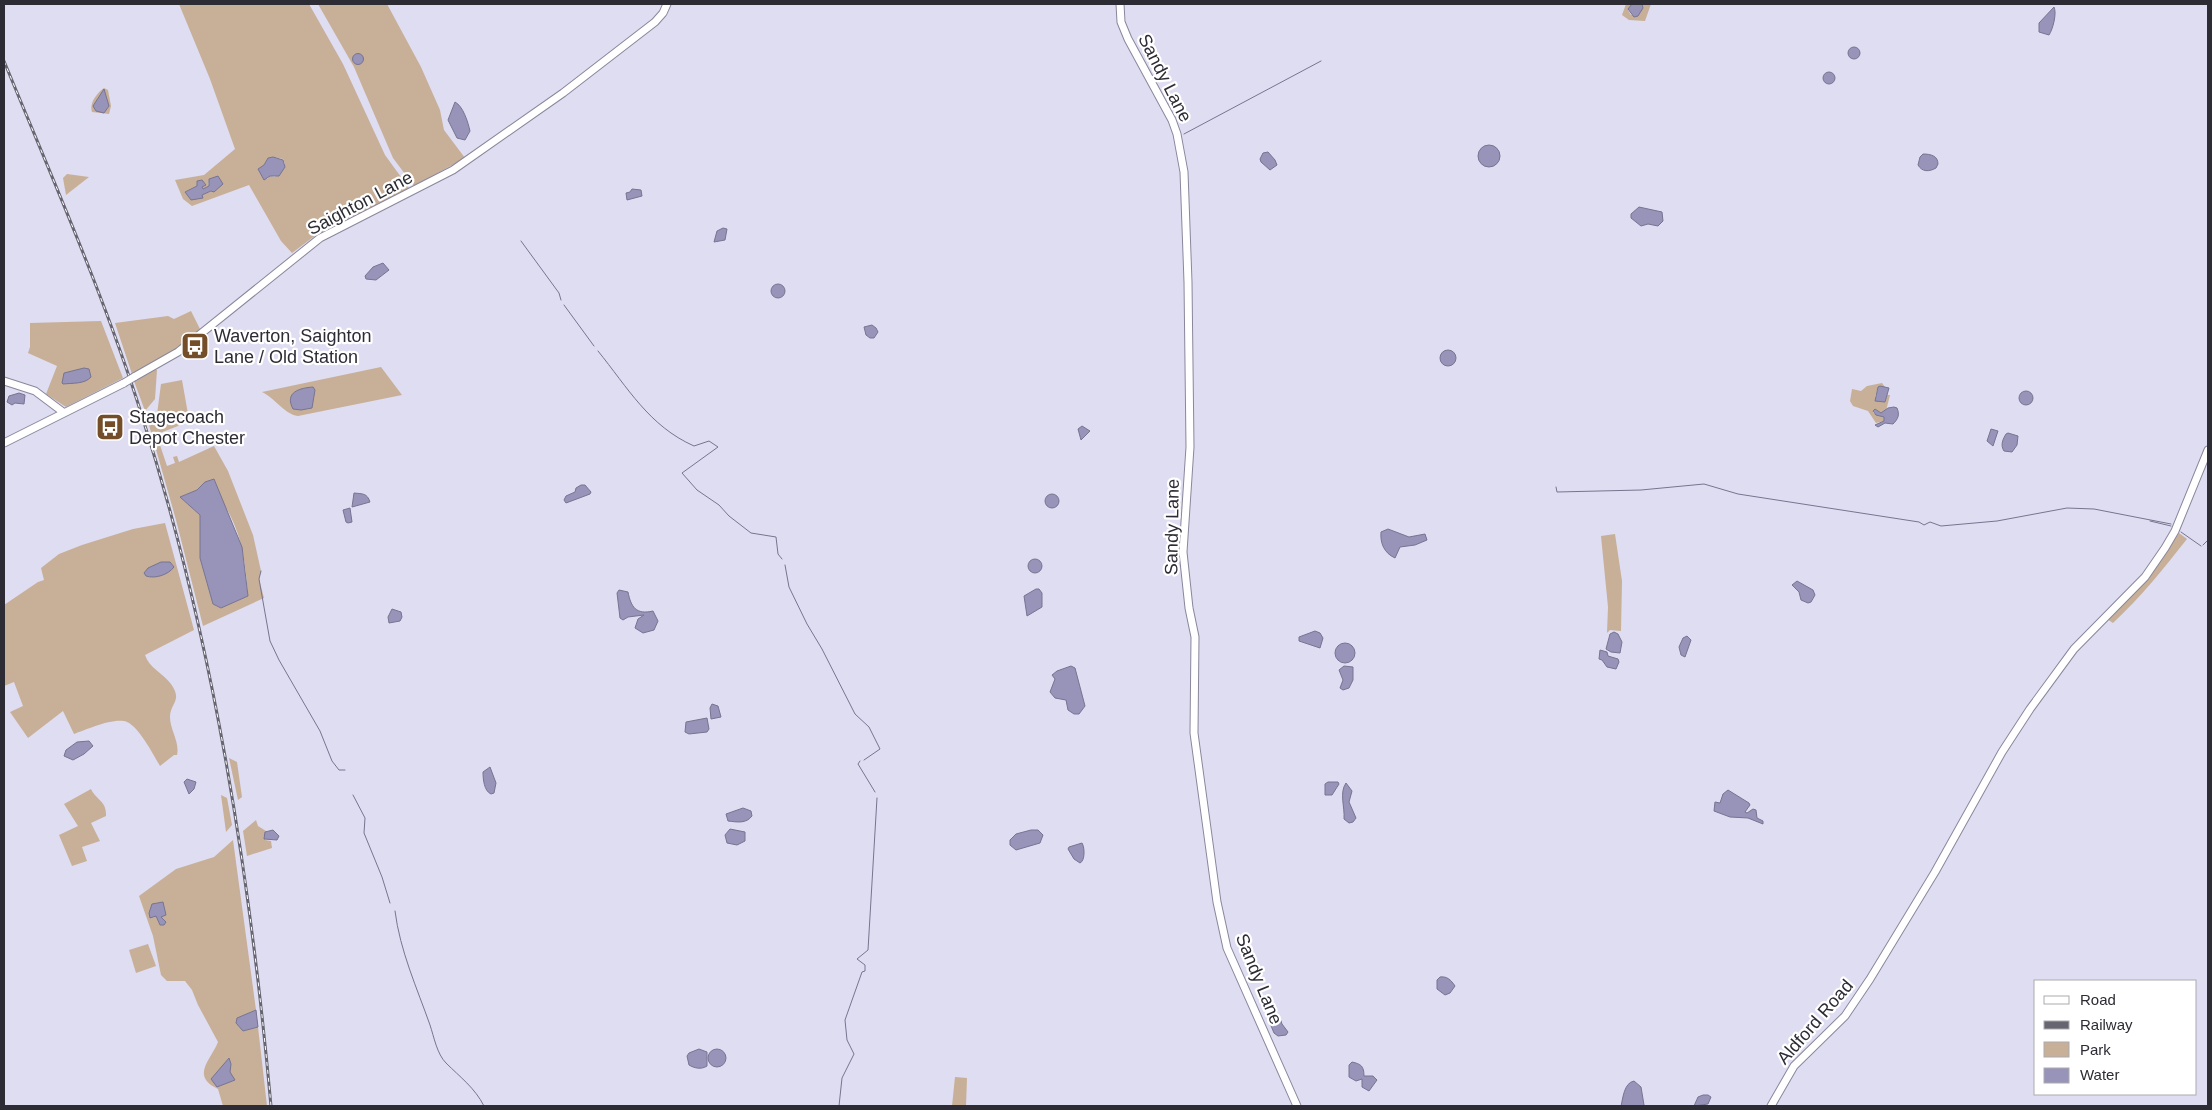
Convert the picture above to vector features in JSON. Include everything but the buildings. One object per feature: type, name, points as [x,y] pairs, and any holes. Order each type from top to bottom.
[{"type":"street","name":"Saighton Lane","points":[[4,443],[124,383],[178,352],[320,238],[453,170],[563,93],[650,26],[663,13],[667,4]]},
{"type":"street","name":"Sandy Lane","points":[[1120,4],[1121,22],[1128,39],[1172,120],[1177,134],[1184,172],[1188,282],[1190,447],[1183,552],[1189,608],[1195,637],[1194,733],[1217,902],[1227,948],[1297,1106]]},
{"type":"street","points":[[4,381],[35,391],[64,412]]},
{"type":"street","name":"Aldford Road","points":[[1771,1106],[1794,1066],[1844,1016],[1859,997],[1915,907],[2002,752],[2030,709],[2074,649],[2145,577],[2165,548],[2175,531],[2208,450]]},
{"type":"green space","points":[[179,4],[309,4],[343,64],[385,155],[409,188],[316,235],[292,253],[281,241],[249,185],[192,206],[183,199],[175,180],[204,175],[235,149],[210,79]],"holes":[[[268,158],[283,159],[285,164],[275,177],[270,176],[267,179],[258,169],[264,165]],[[208,181],[212,191],[202,195],[203,198],[185,192],[197,186],[202,187],[203,190],[209,186]]]},
{"type":"green space","points":[[318,4],[387,4],[421,67],[440,110],[444,130],[465,158],[414,186],[393,158],[354,67]]},
{"type":"green space","points":[[1626,4],[1632,4],[1628,10],[1631,15],[1643,8],[1642,4],[1651,4],[1645,21],[1629,20],[1622,15]]},
{"type":"green space","points":[[104,88],[108,90],[111,106],[109,114],[92,112],[94,98]]},
{"type":"green space","points":[[67,174],[89,177],[66,195],[63,178]]},
{"type":"green space","points":[[191,311],[201,331],[180,348],[132,374],[115,323],[168,316],[174,319]]},
{"type":"green space","points":[[101,321],[123,378],[66,407],[46,394],[57,366],[28,353],[30,347],[30,323]]},
{"type":"green space","points":[[381,367],[402,395],[298,416],[288,412],[262,392]]},
{"type":"green space","points":[[157,370],[155,399],[145,411],[134,381]]},
{"type":"green space","points":[[182,380],[188,414],[178,426],[152,436],[149,425],[156,422],[161,384]]},
{"type":"green space","points":[[1882,383],[1885,387],[1878,387],[1875,397],[1885,402],[1887,395],[1890,395],[1886,411],[1881,413],[1875,409],[1873,411],[1873,413],[1884,417],[1884,421],[1876,423],[1868,411],[1853,406],[1850,401],[1852,389],[1861,391],[1867,386]]},
{"type":"green space","points":[[159,442],[167,466],[175,463],[173,457],[177,456],[179,462],[214,446],[228,471],[253,535],[261,571],[259,579],[264,598],[203,626],[155,443]],"holes":[[[205,482],[224,505],[234,523],[241,543],[246,575],[248,596],[221,608],[213,604],[200,558],[200,515],[180,497],[197,490]]]},
{"type":"green space","points":[[165,523],[194,630],[145,655],[153,667],[168,680],[176,694],[170,717],[178,750],[177,755],[174,755],[160,766],[141,735],[127,722],[115,721],[74,734],[63,711],[28,738],[10,712],[23,706],[14,682],[4,686],[4,605],[44,580],[41,568],[59,554],[133,529]]},
{"type":"green space","points":[[2179,533],[2187,539],[2161,571],[2113,623],[2107,619],[2146,578]]},
{"type":"green space","points":[[1615,534],[1622,581],[1621,631],[1610,630],[1607,633],[1608,607],[1601,536]]},
{"type":"green space","points":[[229,758],[237,762],[242,797],[238,800]]},
{"type":"green space","points":[[91,789],[106,811],[106,816],[91,823],[100,841],[82,847],[87,861],[72,866],[59,835],[78,826],[64,804]]},
{"type":"green space","points":[[221,795],[227,798],[232,825],[226,832]]},
{"type":"green space","points":[[256,820],[258,826],[266,831],[265,840],[271,841],[272,848],[247,856],[243,831]]},
{"type":"green space","points":[[233,840],[256,1010],[240,1017],[243,1031],[258,1027],[267,1106],[223,1106],[218,1089],[205,1079],[205,1067],[218,1042],[192,990],[185,981],[167,981],[161,975],[153,936],[139,896],[176,869],[214,857]]},
{"type":"green space","points":[[148,944],[156,966],[136,973],[129,950]]},
{"type":"green space","points":[[955,1077],[967,1078],[966,1106],[952,1106]]},
{"type":"water","points":[[1632,4],[1642,4],[1643,8],[1638,16],[1634,17],[1628,9]]},
{"type":"water","points":[[2054,7],[2054,21],[2049,35],[2039,32],[2039,23]]},
{"type":"water","points":[[1852,47],[1856,47],[1860,53],[1856,59],[1852,59],[1848,55],[1848,51]]},
{"type":"water","points":[[356,54],[360,54],[363,59],[362,63],[356,64],[353,61],[353,57]]},
{"type":"water","points":[[1831,72],[1834,73],[1834,83],[1827,84],[1824,83],[1823,76],[1824,73]]},
{"type":"water","points":[[104,89],[109,106],[104,113],[96,111],[93,106]]},
{"type":"water","points":[[455,102],[463,111],[469,127],[470,131],[465,140],[457,138],[448,120]]},
{"type":"water","points":[[1485,145],[1493,145],[1500,152],[1500,160],[1493,167],[1485,167],[1478,160],[1478,152]]},
{"type":"water","points":[[1268,152],[1277,165],[1270,170],[1260,159],[1263,153]]},
{"type":"water","points":[[1923,154],[1935,157],[1938,161],[1936,168],[1926,171],[1918,165]]},
{"type":"water","points":[[273,157],[283,160],[285,167],[279,176],[270,176],[264,180],[258,169],[264,165],[268,158]]},
{"type":"water","points":[[218,176],[223,184],[214,192],[211,191],[202,195],[203,198],[191,200],[185,192],[197,186],[197,181],[202,180],[206,185],[202,187],[203,189],[209,186],[209,179]]},
{"type":"water","points":[[632,189],[641,190],[642,196],[627,200],[626,193]]},
{"type":"water","points":[[1639,207],[1662,212],[1663,221],[1658,226],[1648,224],[1641,226],[1631,218],[1631,214]]},
{"type":"water","points":[[723,228],[727,229],[725,240],[714,242],[717,231]]},
{"type":"water","points":[[383,263],[389,270],[376,280],[366,279],[365,276],[373,267]]},
{"type":"water","points":[[778,284],[783,286],[785,291],[783,296],[778,298],[773,296],[771,291],[773,286]]},
{"type":"water","points":[[872,325],[878,332],[874,338],[870,338],[866,335],[864,327]]},
{"type":"water","points":[[1448,350],[1454,352],[1456,358],[1454,364],[1448,366],[1442,364],[1440,358],[1442,352]]},
{"type":"water","points":[[84,368],[89,369],[91,377],[78,383],[62,383],[64,373]]},
{"type":"water","points":[[313,387],[315,390],[312,408],[293,409],[290,399],[292,395],[303,388]]},
{"type":"water","points":[[1878,387],[1889,388],[1885,402],[1875,401]]},
{"type":"water","points":[[2023,391],[2029,391],[2033,398],[2029,405],[2023,405],[2019,401],[2019,395]]},
{"type":"water","points":[[19,393],[25,395],[24,404],[15,403],[12,405],[7,402],[9,396]]},
{"type":"water","points":[[1894,407],[1898,410],[1898,415],[1893,424],[1885,423],[1878,427],[1875,425],[1884,421],[1884,417],[1876,415],[1873,411],[1875,409],[1881,413],[1888,408]]},
{"type":"water","points":[[1082,426],[1090,431],[1081,440],[1078,429]]},
{"type":"water","points":[[1991,429],[1998,431],[1993,446],[1987,441]]},
{"type":"water","points":[[2008,433],[2018,436],[2017,445],[2012,452],[2004,451],[2002,447],[2002,442]]},
{"type":"water","points":[[214,479],[242,547],[248,596],[221,608],[213,604],[200,558],[200,515],[180,497],[197,490],[205,482]]},
{"type":"water","points":[[585,485],[591,492],[590,494],[566,503],[564,500],[566,496],[575,492],[576,488]]},
{"type":"water","points":[[354,493],[366,495],[370,502],[352,507]]},
{"type":"water","points":[[1052,494],[1057,496],[1059,501],[1057,506],[1052,508],[1047,506],[1045,501],[1047,496]]},
{"type":"water","points":[[350,508],[352,522],[348,523],[346,522],[343,510]]},
{"type":"water","points":[[1388,529],[1409,537],[1425,534],[1427,540],[1415,545],[1400,547],[1395,558],[1385,550],[1381,540],[1381,532]]},
{"type":"water","points":[[1032,559],[1038,559],[1042,566],[1038,573],[1032,573],[1028,569],[1028,563]]},
{"type":"water","points":[[161,562],[170,562],[174,567],[161,576],[146,576],[144,573],[148,568]]},
{"type":"water","points":[[1797,581],[1813,590],[1815,595],[1811,602],[1808,603],[1801,600],[1799,592],[1792,585]]},
{"type":"water","points":[[1039,589],[1042,593],[1042,607],[1027,616],[1024,596]]},
{"type":"water","points":[[619,590],[628,592],[633,606],[638,611],[653,611],[658,621],[654,630],[643,633],[635,628],[638,619],[644,615],[628,617],[623,620],[620,618],[617,593]]},
{"type":"water","points":[[392,609],[401,612],[402,617],[400,621],[389,623],[388,617]]},
{"type":"water","points":[[1315,631],[1320,633],[1323,638],[1320,648],[1299,641],[1299,637]]},
{"type":"water","points":[[1614,632],[1618,634],[1622,642],[1620,653],[1611,652],[1606,649],[1610,634]]},
{"type":"water","points":[[1687,636],[1691,640],[1685,657],[1681,655],[1679,647],[1683,638]]},
{"type":"water","points":[[1345,643],[1352,646],[1355,653],[1352,660],[1345,663],[1338,660],[1335,653],[1338,646]]},
{"type":"water","points":[[1600,650],[1607,652],[1608,656],[1618,659],[1619,662],[1616,669],[1607,667],[1599,659]]},
{"type":"water","points":[[1071,666],[1075,668],[1085,706],[1079,714],[1074,714],[1068,710],[1066,700],[1055,698],[1050,692],[1055,679],[1052,675]]},
{"type":"water","points":[[1344,666],[1353,667],[1353,680],[1349,688],[1343,690],[1340,688],[1343,680],[1339,670]]},
{"type":"water","points":[[712,704],[718,706],[721,717],[711,719],[710,708]]},
{"type":"water","points":[[707,718],[709,729],[707,732],[689,734],[685,732],[686,722]]},
{"type":"water","points":[[89,741],[93,746],[84,754],[73,760],[64,756],[66,750],[77,742]]},
{"type":"water","points":[[490,767],[496,783],[494,793],[491,794],[485,788],[483,775],[483,772]]},
{"type":"water","points":[[187,779],[196,782],[194,789],[189,794],[184,782]]},
{"type":"water","points":[[1328,782],[1338,782],[1339,784],[1332,795],[1325,795],[1325,784]]},
{"type":"water","points":[[1346,783],[1352,791],[1349,802],[1356,818],[1353,822],[1349,823],[1344,819],[1343,791]]},
{"type":"water","points":[[1728,790],[1749,803],[1750,805],[1745,812],[1747,813],[1753,809],[1756,810],[1757,818],[1763,821],[1763,824],[1748,818],[1730,817],[1714,811],[1715,802],[1720,803],[1723,794]]},
{"type":"water","points":[[743,808],[751,811],[752,816],[750,819],[741,822],[728,821],[726,814]]},
{"type":"water","points":[[730,829],[745,832],[745,841],[737,845],[727,843],[725,835]]},
{"type":"water","points":[[273,830],[279,836],[277,840],[264,839],[265,832]]},
{"type":"water","points":[[1038,830],[1043,835],[1040,843],[1016,850],[1010,845],[1010,840],[1016,834]]},
{"type":"water","points":[[1082,843],[1084,854],[1083,860],[1080,863],[1074,859],[1068,849]]},
{"type":"water","points":[[163,902],[166,915],[161,917],[166,922],[164,925],[160,925],[156,916],[150,918],[149,913],[152,904]]},
{"type":"water","points":[[1440,977],[1449,979],[1455,986],[1450,993],[1445,995],[1437,989],[1437,980]]},
{"type":"water","points":[[256,1010],[258,1027],[243,1031],[236,1023],[237,1018]]},
{"type":"water","points":[[1275,1015],[1280,1018],[1288,1032],[1286,1035],[1278,1036],[1274,1033],[1269,1021],[1271,1016]]},
{"type":"water","points":[[699,1049],[707,1052],[707,1066],[695,1068],[689,1065],[687,1056],[689,1053]]},
{"type":"water","points":[[713,1049],[721,1049],[726,1054],[724,1065],[713,1067],[708,1062],[708,1054]]},
{"type":"water","points":[[229,1058],[231,1064],[230,1072],[235,1080],[217,1087],[211,1079]]},
{"type":"water","points":[[1352,1062],[1361,1066],[1364,1076],[1373,1076],[1377,1080],[1369,1091],[1362,1087],[1362,1079],[1356,1081],[1349,1077],[1349,1065]]},
{"type":"water","points":[[1634,1081],[1641,1087],[1644,1105],[1621,1106],[1626,1088]]},
{"type":"water","points":[[1703,1095],[1711,1097],[1708,1104],[1694,1106],[1698,1097]]},
{"type":"waterway","points":[[1184,134],[1321,61]]},
{"type":"waterway","points":[[521,241],[559,293],[561,300]]},
{"type":"waterway","points":[[564,305],[594,346]]},
{"type":"waterway","points":[[598,351],[640,405],[664,428],[694,446],[709,441],[718,447],[682,473],[697,490],[719,505],[729,516],[751,533],[776,537],[778,554],[782,559]]},
{"type":"waterway","points":[[1556,487],[1557,492],[1641,490],[1704,484],[1738,494],[1919,522],[1924,525],[1930,522],[1941,526],[1997,521],[2067,508],[2094,509],[2171,524]]},
{"type":"waterway","points":[[2150,521],[2171,526]]},
{"type":"waterway","points":[[2181,532],[2201,546]]},
{"type":"waterway","points":[[2203,545],[2208,540]]},
{"type":"waterway","points":[[785,565],[789,587],[807,624],[855,714],[869,727],[880,749],[864,760]]},
{"type":"waterway","points":[[261,571],[259,579],[270,641],[320,731],[332,761],[339,770],[345,770]]},
{"type":"waterway","points":[[860,761],[858,764],[875,792]]},
{"type":"waterway","points":[[353,795],[365,818],[364,833],[382,877],[390,903]]},
{"type":"waterway","points":[[839,1106],[842,1078],[854,1054],[847,1040],[845,1020],[862,972],[865,971],[865,965],[857,959],[868,950],[877,798]]},
{"type":"waterway","points":[[395,911],[405,955],[438,1050],[446,1063],[472,1088],[484,1106]]},
{"type":"railway","points":[[4,61],[77,237],[127,371],[167,500],[189,585],[208,671],[240,845],[252,932],[271,1106]]},
{"type":"place","name":"Waverton, Saighton Lane / Old Station","points":[[195,346]]},
{"type":"place","name":"Stagecoach Depot Chester","points":[[110,427]]}]
